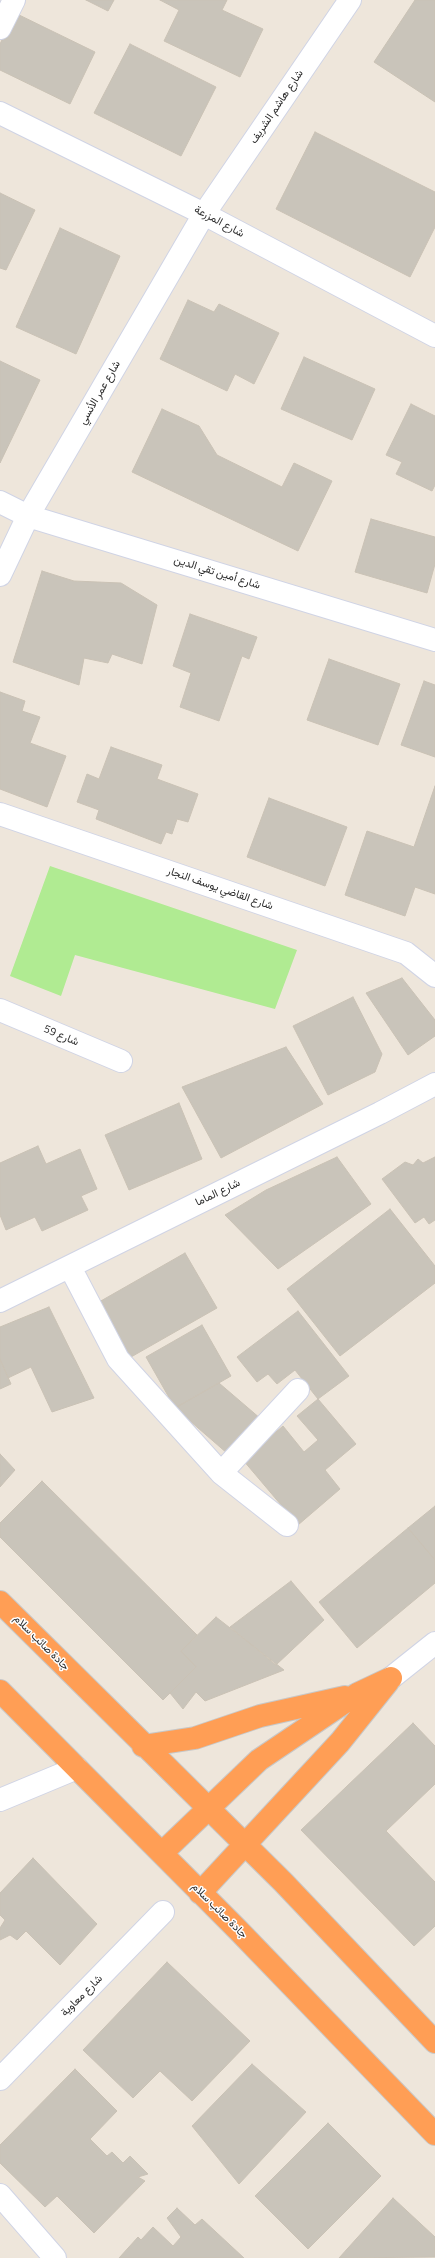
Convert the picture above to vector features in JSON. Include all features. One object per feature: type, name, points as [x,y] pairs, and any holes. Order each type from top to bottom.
[{"type":"highway","name":"جادة صائب سلام","points":[[0,1602],[143,1746],[283,1882],[435,2042]]},
{"type":"highway","points":[[162,1853],[207,1808],[259,1760],[357,1694],[391,1678]]},
{"type":"highway","points":[[200,1893],[340,1742],[391,1678]]},
{"type":"highway","name":"جادة صائب سلام","points":[[0,1690],[162,1853],[435,2134]]},
{"type":"highway","points":[[143,1746],[195,1738],[260,1716],[357,1694]]},
{"type":"street","points":[[0,28],[14,0]]},
{"type":"street","name":"شارع هاشم الشريف","points":[[204,214],[350,0]]},
{"type":"street","name":"شارع المزرعة","points":[[0,113],[204,214],[435,336]]},
{"type":"street","name":"شارع عمر الأنسي","points":[[0,575],[28,516],[204,214]]},
{"type":"street","name":"شارع أمين تقي الدين","points":[[0,502],[28,516],[435,640]]},
{"type":"street","name":"شارع القاضي يوسف النجار","points":[[0,814],[406,953],[430,966]]},
{"type":"street","name":"شارع 59","points":[[0,1010],[121,1061]]},
{"type":"street","name":"شارع الماما","points":[[0,1301],[435,1084]]},
{"type":"street","points":[[70,1267],[118,1360],[222,1473],[287,1525]]},
{"type":"street","points":[[222,1473],[298,1390]]},
{"type":"street","points":[[391,1678],[435,1643]]},
{"type":"street","points":[[0,1800],[77,1768]]},
{"type":"street","name":"شارع معاوية","points":[[0,2079],[163,1912]]},
{"type":"street","points":[[0,2195],[55,2258]]},
{"type":"green space","points":[[50,866],[297,950],[275,1009],[75,955],[61,996],[10,976]]},
{"type":"building","points":[[86,0],[114,0],[108,11]]},
{"type":"building","points":[[160,0],[227,0],[222,10],[263,29],[240,77],[164,41],[179,10]]},
{"type":"building","points":[[415,0],[435,0],[435,102],[374,62]]},
{"type":"building","points":[[15,13],[95,52],[70,104],[0,70],[0,44]]},
{"type":"building","points":[[130,44],[216,87],[181,156],[94,113]]},
{"type":"building","points":[[315,132],[435,192],[435,227],[410,277],[276,209]]},
{"type":"building","points":[[0,193],[35,210],[6,270],[0,268]]},
{"type":"building","points":[[60,228],[120,256],[76,354],[16,327]]},
{"type":"building","points":[[188,300],[214,312],[219,304],[279,333],[254,384],[235,374],[227,391],[160,359]]},
{"type":"building","points":[[304,357],[375,389],[352,440],[281,409]]},
{"type":"building","points":[[0,361],[40,380],[0,463]]},
{"type":"building","points":[[411,404],[435,416],[435,485],[432,491],[396,474],[402,462],[386,455]]},
{"type":"building","points":[[162,409],[199,426],[217,455],[282,487],[294,463],[332,481],[298,551],[132,472]]},
{"type":"building","points":[[371,519],[435,537],[435,564],[427,593],[355,572]]},
{"type":"building","points":[[42,571],[74,581],[121,583],[157,605],[142,664],[112,654],[108,663],[84,658],[79,685],[13,662]]},
{"type":"building","points":[[190,614],[257,637],[249,659],[242,656],[219,721],[180,707],[191,673],[173,666]]},
{"type":"building","points":[[329,659],[400,684],[378,745],[307,720]]},
{"type":"building","points":[[424,681],[435,685],[435,757],[401,745]]},
{"type":"building","points":[[0,692],[25,701],[22,711],[40,717],[30,743],[66,756],[47,807],[0,789]]},
{"type":"building","points":[[111,747],[162,765],[157,779],[198,794],[188,822],[177,819],[172,834],[166,832],[161,844],[96,819],[99,810],[77,802],[87,774],[99,779]]},
{"type":"building","points":[[435,786],[435,894],[415,887],[405,916],[345,895],[367,831],[414,847]]},
{"type":"building","points":[[269,798],[347,827],[325,886],[247,857]]},
{"type":"building","points":[[402,978],[435,1020],[435,1036],[408,1055],[366,993]]},
{"type":"building","points":[[353,997],[382,1054],[375,1072],[328,1095],[293,1026]]},
{"type":"building","points":[[286,1047],[323,1104],[221,1158],[182,1087]]},
{"type":"building","points":[[179,1103],[202,1159],[129,1190],[105,1135]]},
{"type":"building","points":[[38,1146],[46,1164],[80,1149],[97,1189],[81,1196],[88,1210],[42,1231],[35,1217],[6,1230],[0,1215],[0,1163]]},
{"type":"building","points":[[337,1157],[371,1204],[278,1269],[225,1215],[266,1190]]},
{"type":"building","points":[[435,1157],[435,1220],[429,1224],[424,1217],[415,1223],[382,1179],[405,1162],[413,1165],[418,1159],[423,1163]]},
{"type":"building","points":[[390,1209],[435,1266],[435,1283],[340,1356],[287,1289]]},
{"type":"building","points":[[185,1253],[217,1308],[124,1361],[92,1306]]},
{"type":"building","points":[[49,1307],[94,1398],[52,1412],[31,1367],[8,1378],[0,1359],[0,1327]]},
{"type":"building","points":[[298,1311],[349,1376],[318,1399],[295,1370],[277,1384],[268,1374],[257,1382],[237,1357]]},
{"type":"building","points":[[202,1325],[231,1376],[175,1408],[146,1357]]},
{"type":"building","points":[[0,1359],[11,1384],[0,1389]]},
{"type":"building","points":[[219,1383],[261,1419],[228,1454],[175,1408]]},
{"type":"building","points":[[318,1399],[356,1444],[325,1470],[340,1489],[298,1525],[243,1460],[283,1426],[304,1452],[318,1440],[297,1416]]},
{"type":"building","points":[[0,1454],[15,1470],[0,1487]]},
{"type":"building","points":[[42,1481],[197,1635],[181,1651],[196,1667],[163,1700],[0,1537],[0,1523]]},
{"type":"building","points":[[435,1506],[435,1560],[408,1528]]},
{"type":"building","points":[[408,1528],[435,1560],[435,1583],[357,1648],[319,1602]]},
{"type":"building","points":[[291,1581],[324,1620],[276,1665],[230,1627]]},
{"type":"building","points":[[216,1617],[284,1670],[205,1701],[196,1692],[183,1709],[170,1693],[196,1667],[181,1651]]},
{"type":"building","points":[[413,1723],[435,1746],[435,1784],[386,1831],[435,1882],[435,1926],[414,1946],[301,1830]]},
{"type":"building","points":[[33,1858],[97,1924],[60,1965],[26,1931],[17,1940],[10,1935],[0,1940],[0,1928],[5,1920],[0,1915],[0,1893]]},
{"type":"building","points":[[167,1962],[250,2041],[192,2101],[160,2071],[133,2098],[83,2050]]},
{"type":"building","points":[[252,2064],[306,2112],[239,2184],[192,2126]]},
{"type":"building","points":[[75,2069],[117,2111],[90,2139],[107,2156],[112,2152],[123,2163],[130,2156],[148,2174],[138,2177],[145,2181],[94,2233],[57,2196],[45,2207],[0,2163],[0,2145]]},
{"type":"building","points":[[328,2123],[381,2176],[308,2249],[255,2196]]},
{"type":"building","points":[[393,2198],[435,2237],[435,2257],[339,2258]]},
{"type":"building","points":[[177,2208],[195,2225],[202,2219],[244,2258],[119,2258],[138,2237],[141,2240],[153,2227],[173,2246],[181,2237],[167,2218]]}]
